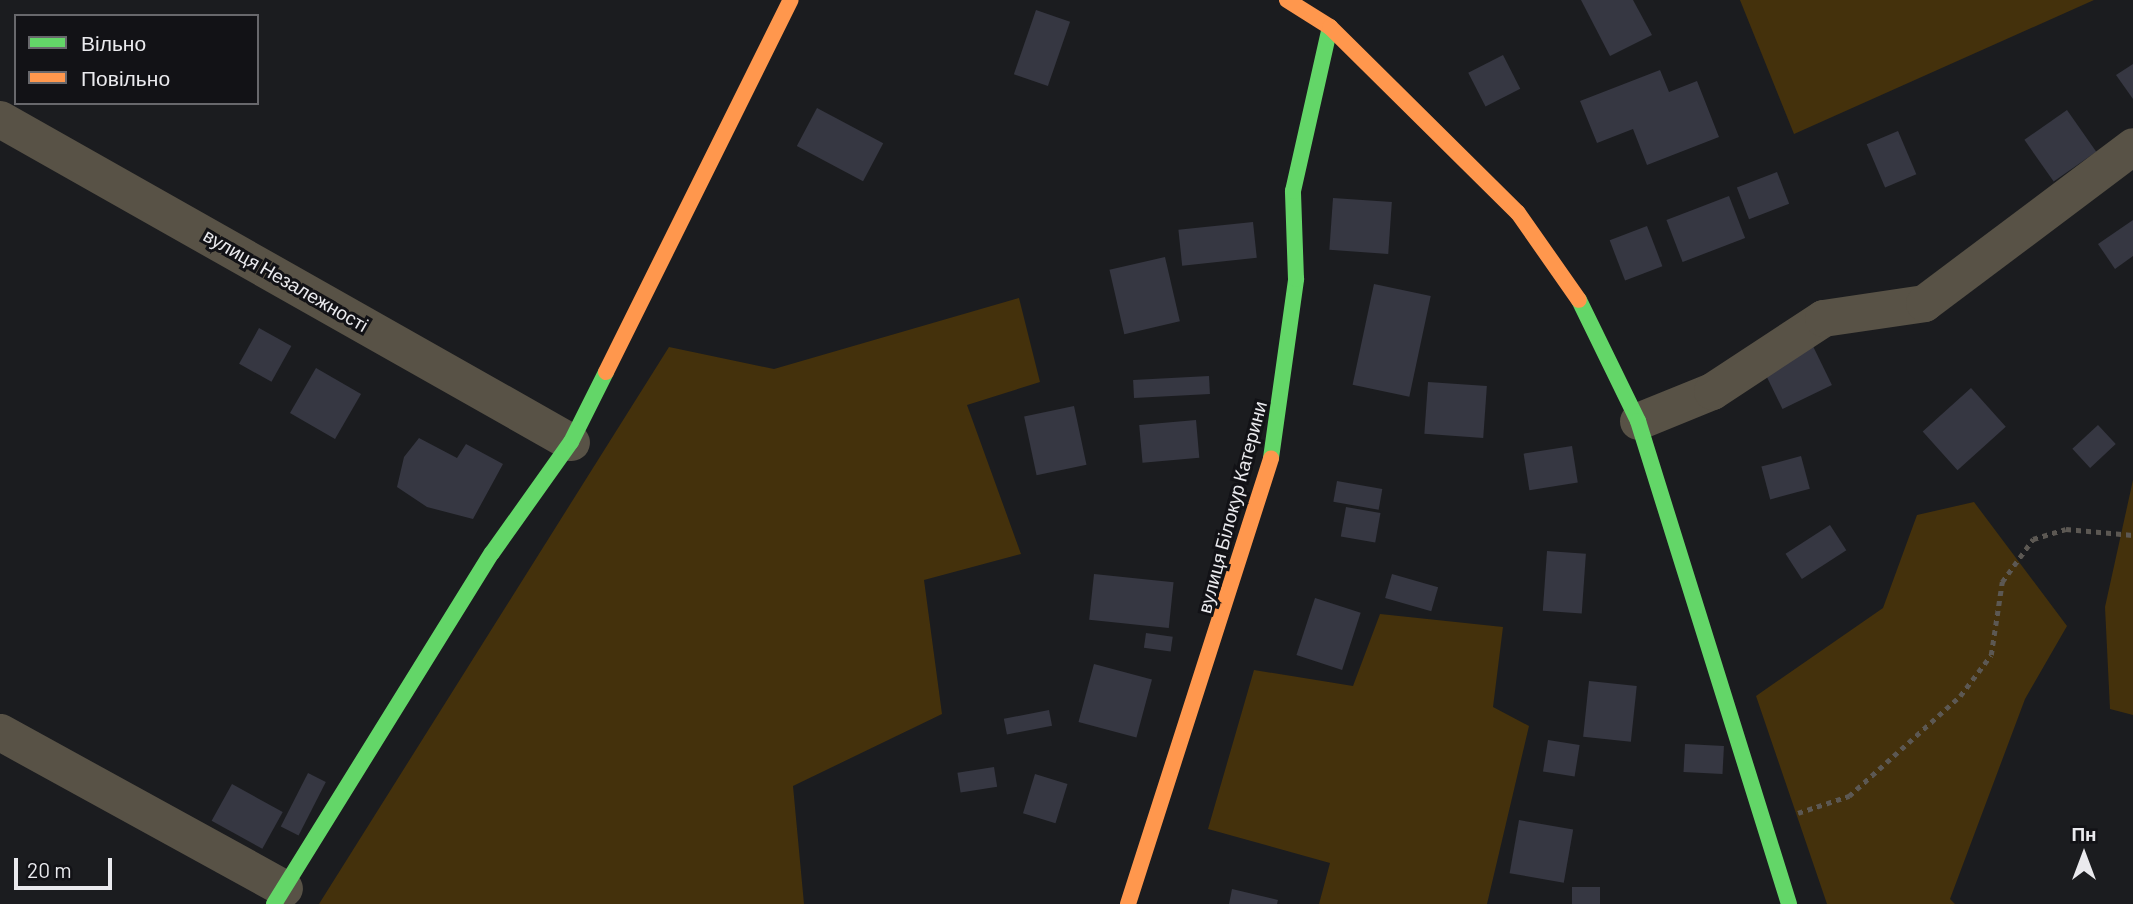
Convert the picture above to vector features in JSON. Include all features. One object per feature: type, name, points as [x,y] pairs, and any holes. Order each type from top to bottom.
[{"type":"street","points":[[0,732],[279,896],[492,553],[571,442],[791,0]]},
{"type":"street","points":[[1287,0],[1330,27],[1453,146],[1558,265],[1638,421],[1761,825],[1789,904]]},
{"type":"street","name":"вулиця Білокур Катерини","points":[[1128,904],[1228,607],[1280,425],[1296,279],[1293,191],[1330,27]]},
{"type":"street","name":"вулиця Незалежності","points":[[0,119],[571,442]]},
{"type":"street","points":[[1638,421],[1712,391],[1823,318],[1924,303],[2133,146]]},
{"type":"path","points":[[1761,825],[1849,796],[1961,696],[1991,655],[2002,582],[2033,539],[2066,529],[2133,535]]},
{"type":"shaded area","points":[[1740,0],[2094,0],[1794,134]]},
{"type":"shaded area","points":[[1019,298],[1040,382],[967,405],[1021,554],[924,580],[942,714],[793,786],[804,904],[319,904],[669,347],[774,369]]},
{"type":"shaded area","points":[[2133,480],[2133,715],[2110,709],[2105,607]]},
{"type":"shaded area","points":[[1974,502],[2067,626],[2025,699],[1950,899],[1955,904],[1827,904],[1756,696],[1883,608],[1917,515]]},
{"type":"shaded area","points":[[1380,614],[1503,627],[1493,707],[1529,726],[1487,904],[1319,904],[1330,863],[1208,829],[1254,670],[1353,686]]},
{"type":"building","points":[[1581,0],[1633,0],[1652,35],[1610,56]]},
{"type":"building","points":[[1036,10],[1070,22],[1048,86],[1014,74]]},
{"type":"building","points":[[1503,55],[1520,89],[1486,107],[1468,73]]},
{"type":"building","points":[[2133,64],[2133,99],[2116,75]]},
{"type":"building","points":[[1660,70],[1669,92],[1697,81],[1719,137],[1647,165],[1633,129],[1597,143],[1580,101]]},
{"type":"building","points":[[817,108],[883,143],[863,181],[797,146]]},
{"type":"building","points":[[2067,110],[2096,152],[2054,182],[2024,140]]},
{"type":"building","points":[[1898,131],[1916,174],[1885,188],[1867,144]]},
{"type":"building","points":[[1777,172],[1789,204],[1749,219],[1737,187]]},
{"type":"building","points":[[1729,196],[1745,238],[1683,262],[1666,220]]},
{"type":"building","points":[[1333,198],[1392,202],[1388,254],[1329,250]]},
{"type":"building","points":[[2133,220],[2133,256],[2115,269],[2098,244]]},
{"type":"building","points":[[1253,222],[1257,258],[1182,266],[1178,230]]},
{"type":"building","points":[[1647,226],[1662,266],[1625,280],[1610,240]]},
{"type":"building","points":[[1165,257],[1180,321],[1124,334],[1109,270]]},
{"type":"building","points":[[1374,284],[1431,296],[1409,397],[1353,385]]},
{"type":"building","points":[[259,328],[291,346],[271,382],[239,364]]},
{"type":"building","points":[[1810,340],[1832,385],[1782,409],[1761,364]]},
{"type":"building","points":[[316,368],[361,394],[335,439],[290,413]]},
{"type":"building","points":[[1209,376],[1210,394],[1134,398],[1133,380]]},
{"type":"building","points":[[1428,382],[1487,386],[1483,438],[1424,434]]},
{"type":"building","points":[[1971,388],[2006,427],[1957,470],[1923,431]]},
{"type":"building","points":[[1074,406],[1086,465],[1037,475],[1024,417]]},
{"type":"building","points":[[1196,420],[1199,458],[1143,463],[1139,425]]},
{"type":"building","points":[[2098,425],[2116,444],[2090,468],[2072,449]]},
{"type":"building","points":[[419,438],[457,458],[466,444],[503,464],[473,519],[427,507],[397,487],[404,457]]},
{"type":"building","points":[[1572,446],[1578,483],[1529,490],[1524,454]]},
{"type":"building","points":[[1801,456],[1810,489],[1770,499],[1761,467]]},
{"type":"building","points":[[1337,481],[1382,489],[1379,510],[1333,502]]},
{"type":"building","points":[[1346,507],[1380,513],[1375,543],[1341,537]]},
{"type":"building","points":[[1830,525],[1846,550],[1802,579],[1786,554]]},
{"type":"building","points":[[1547,551],[1586,554],[1582,614],[1543,611]]},
{"type":"building","points":[[1094,574],[1174,582],[1169,628],[1089,620]]},
{"type":"building","points":[[1392,574],[1438,587],[1431,611],[1385,598]]},
{"type":"building","points":[[1315,598],[1361,613],[1342,670],[1296,655]]},
{"type":"building","points":[[1146,633],[1173,637],[1171,652],[1144,648]]},
{"type":"building","points":[[1094,664],[1152,680],[1136,737],[1078,722]]},
{"type":"building","points":[[1589,681],[1637,686],[1631,742],[1583,737]]},
{"type":"building","points":[[1049,710],[1052,726],[1007,734],[1004,719]]},
{"type":"building","points":[[1548,740],[1580,745],[1575,777],[1543,772]]},
{"type":"building","points":[[1685,744],[1724,746],[1722,774],[1684,772]]},
{"type":"building","points":[[994,767],[997,787],[961,793],[957,773]]},
{"type":"building","points":[[308,773],[326,782],[299,836],[281,826]]},
{"type":"building","points":[[1035,774],[1068,784],[1056,823],[1023,813]]},
{"type":"building","points":[[232,784],[283,812],[262,849],[212,821]]},
{"type":"building","points":[[1519,820],[1573,830],[1564,883],[1510,873]]},
{"type":"building","points":[[1572,887],[1600,887],[1600,904],[1572,904]]},
{"type":"building","points":[[1232,889],[1278,900],[1277,904],[1229,904]]},
{"type":"traffic: fast","points":[[1271,458],[1296,279],[1293,191],[1330,27]]},
{"type":"traffic: fast","points":[[1579,300],[1638,421],[1789,904]]},
{"type":"traffic: fast","points":[[274,904],[492,553],[571,442],[606,372]]},
{"type":"traffic: slow","points":[[606,372],[791,0]]},
{"type":"traffic: slow","points":[[1287,0],[1330,27],[1518,213],[1579,300]]},
{"type":"traffic: slow","points":[[1128,904],[1271,458]]}]
